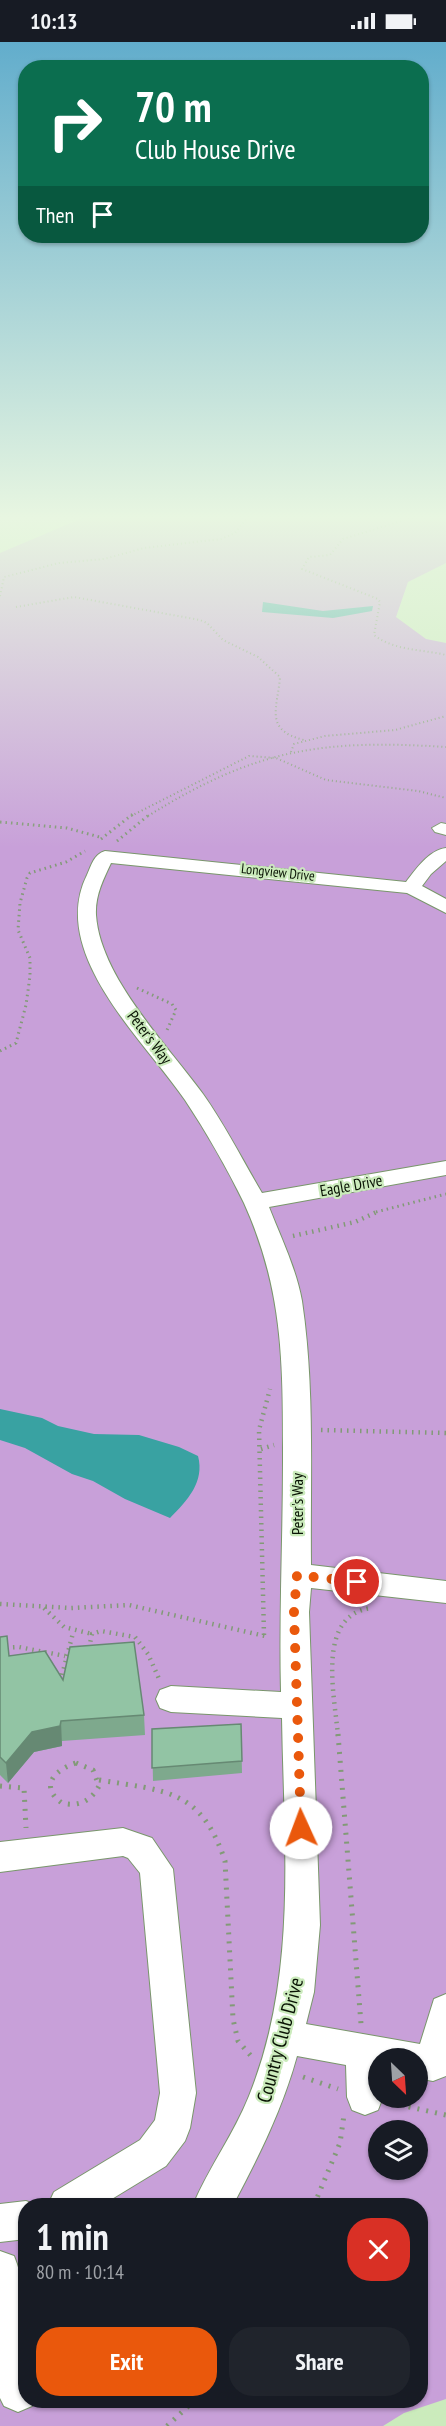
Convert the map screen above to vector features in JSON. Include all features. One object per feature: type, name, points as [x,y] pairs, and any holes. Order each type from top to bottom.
[{"type":"street","name":"Longview Drive","points":[[104,847],[411,888],[446,907]]},
{"type":"street","name":"Peter's Way","points":[[104,847],[89,890],[86,914],[90,940],[100,966],[121,999],[196,1100],[255,1202],[281,1267],[294,1339],[297,1575]]},
{"type":"street","points":[[411,888],[424,870],[444,853]]},
{"type":"street","name":"Eagle Drive","points":[[255,1202],[446,1168]]},
{"type":"street","points":[[297,1575],[446,1592]]},
{"type":"street","name":"Country Club Drive","points":[[216,2198],[253,2130],[268,2096],[297,1992],[303,1925],[297,1706],[280,1639],[297,1575]]},
{"type":"street","points":[[171,1700],[297,1706]]},
{"type":"street","points":[[13,1847],[123,1842],[140,1848],[156,1869],[177,2093],[172,2128],[153,2153],[79,2198]]},
{"type":"street","points":[[428,2063],[433,2064],[446,2012]]},
{"type":"street","points":[[356,2095],[363,2049]]},
{"type":"street","points":[[280,2052],[368,2050]]},
{"type":"street","points":[[0,2223],[18,2221]]},
{"type":"street","points":[[0,2270],[14,2393]]},
{"type":"path","points":[[206,625],[223,640],[258,657],[280,677],[280,689],[274,706],[276,720],[289,736],[304,740]]},
{"type":"path","points":[[376,625],[374,635],[391,644],[446,655]]},
{"type":"path","points":[[291,752],[294,744],[304,740],[327,735],[393,730],[446,716]]},
{"type":"path","points":[[0,822],[67,828],[104,847],[161,807],[242,766],[270,757],[291,752],[362,744],[446,747]]},
{"type":"path","points":[[115,828],[140,809],[240,758],[270,757],[326,780],[418,791],[446,798]]},
{"type":"path","points":[[0,1051],[16,1043],[29,995],[31,963],[18,933],[18,912],[26,878],[30,873],[66,862]]},
{"type":"path","points":[[134,986],[172,1004],[176,1010],[167,1031],[172,1038]]},
{"type":"path","points":[[286,1237],[355,1222],[381,1210],[446,1194]]},
{"type":"path","points":[[272,1381],[259,1430],[280,1639]]},
{"type":"path","points":[[318,1430],[446,1433]]},
{"type":"path","points":[[0,1604],[43,1607],[129,1605],[280,1639],[334,1644]]},
{"type":"path","points":[[363,2049],[332,1653],[338,1628],[362,1609],[384,1606]]},
{"type":"path","points":[[43,1607],[59,1625],[73,1633],[92,1634],[101,1631],[135,1637],[147,1654],[151,1666],[171,1700]]},
{"type":"path","points":[[62,1675],[65,1656],[73,1633]]},
{"type":"path","points":[[87,1653],[92,1634]]},
{"type":"path","points":[[0,1648],[19,1647],[65,1656]]},
{"type":"path","points":[[99,1780],[99,1786],[93,1798],[79,1805],[57,1800],[50,1787],[51,1780],[60,1768],[76,1763],[91,1767],[99,1780],[173,1794],[190,1801],[208,1818],[219,1839],[225,1862],[233,2019],[238,2042],[247,2054],[280,2052],[356,2095],[446,2115]]},
{"type":"path","points":[[0,1786],[24,1788],[13,1847]]},
{"type":"path","points":[[317,2198],[340,2143],[356,2095]]},
{"type":"path","points":[[167,2426],[186,2408]]},
{"type":"shaded area","points":[[0,625],[407,625],[426,639],[446,643],[446,2399],[428,2405],[428,2198],[18,2198],[18,2408],[419,2408],[404,2413],[383,2426],[0,2426]]},
{"type":"water","points":[[0,1409],[42,1418],[58,1426],[94,1434],[139,1435],[179,1447],[198,1456],[200,1465],[197,1483],[183,1505],[170,1518],[125,1499],[93,1481],[72,1474],[25,1448],[0,1440]]},
{"type":"building","points":[[7,1636],[9,1656],[45,1651],[63,1680],[70,1647],[134,1642],[144,1715],[61,1721],[60,1726],[32,1732],[6,1763],[0,1757],[0,1637]]},
{"type":"building","points":[[241,1724],[242,1761],[152,1768],[152,1729]]},
{"type":"route","points":[[301,1828],[294,1612],[297,1575],[357,1582]]}]
